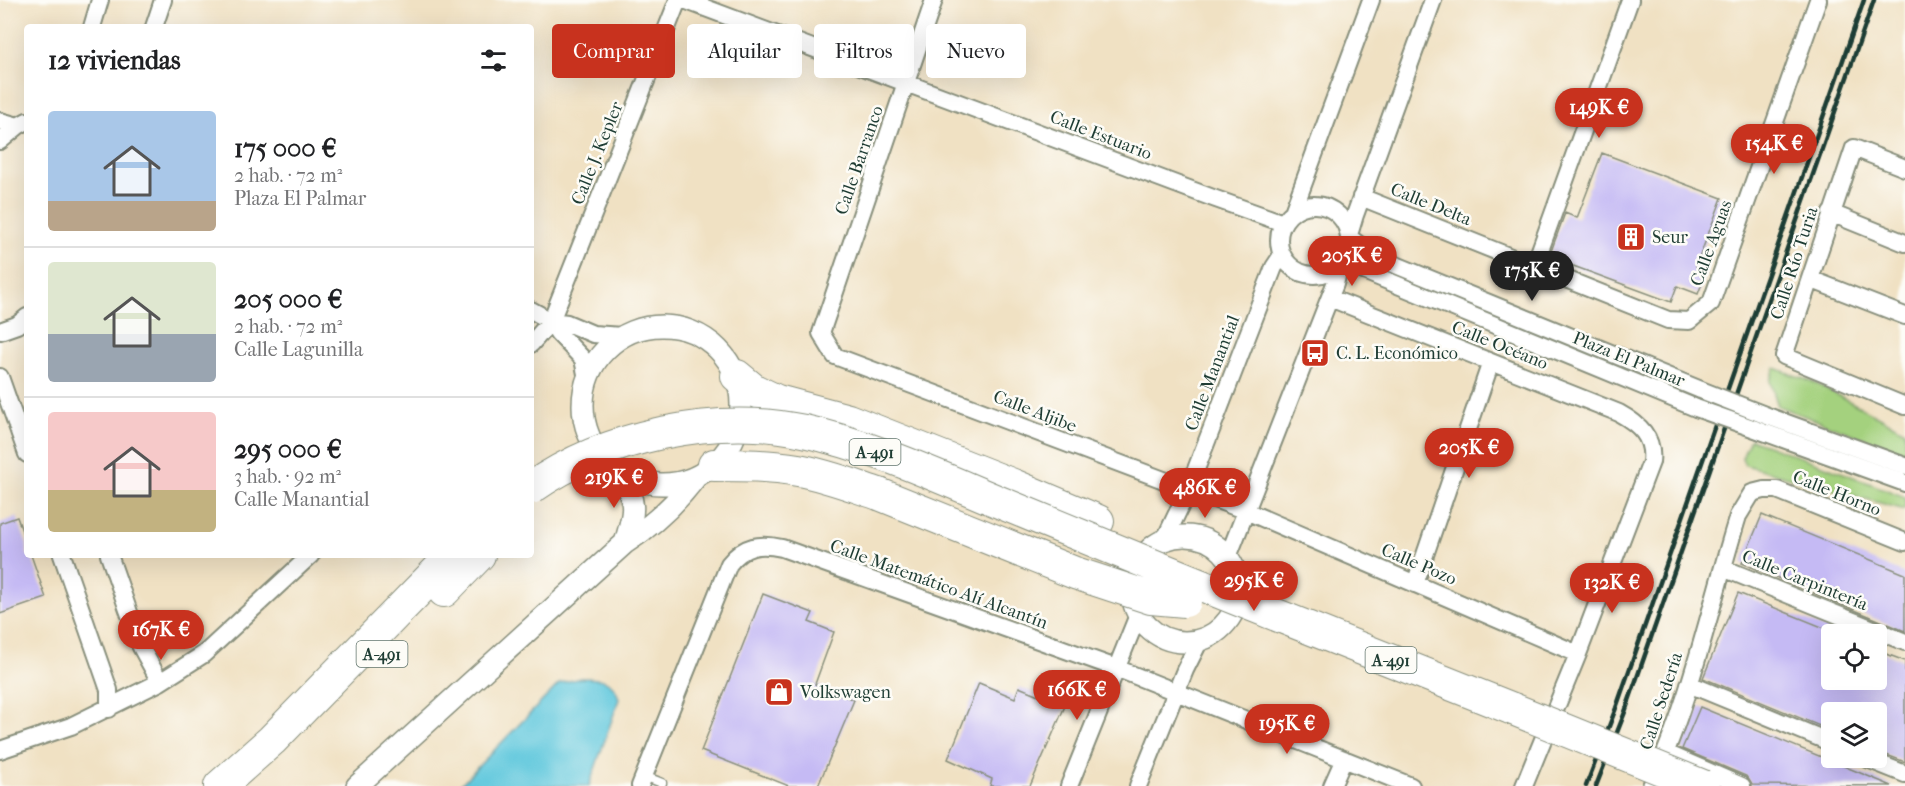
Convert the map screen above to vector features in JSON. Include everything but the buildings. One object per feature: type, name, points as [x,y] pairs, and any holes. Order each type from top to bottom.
[{"type":"highway","points":[[705,471],[756,465],[798,470],[829,477],[879,494],[1075,573],[1151,598],[1197,594],[1185,566],[1098,521],[848,420],[777,401],[754,390],[737,376]]},
{"type":"highway","name":"A-491","points":[[534,486],[565,467],[590,456],[634,440],[668,432],[738,426],[802,431],[880,454],[1197,594],[1509,717],[1703,786]]},
{"type":"highway","name":"A-491","points":[[534,509],[585,478],[611,467],[659,453],[711,445],[788,447],[841,460],[1082,556],[1197,594]]},
{"type":"highway","name":"A-491","points":[[251,786],[279,746],[450,558]]},
{"type":"highway","name":"A-491","points":[[220,786],[279,746],[476,558]]},
{"type":"highway","name":"A-491","points":[[1509,717],[1651,786]]},
{"type":"street","points":[[93,24],[100,0]]},
{"type":"street","points":[[155,24],[163,0]]},
{"type":"street","name":"Calle J. Kepler","points":[[534,341],[551,321],[678,0]]},
{"type":"street","name":"Calle Estuario","points":[[684,0],[906,82],[1288,217]]},
{"type":"street","name":"Calle Barranco","points":[[821,333],[934,0]]},
{"type":"street","points":[[1341,264],[1325,274],[1308,275],[1293,268],[1282,255],[1279,239],[1371,0]]},
{"type":"street","points":[[1228,557],[1349,247],[1361,197],[1433,0]]},
{"type":"street","points":[[1534,267],[1630,0]]},
{"type":"street","name":"Calle Aguas","points":[[1689,321],[1711,303],[1818,0]]},
{"type":"street","points":[[0,121],[22,123]]},
{"type":"street","points":[[0,141],[22,123]]},
{"type":"street","name":"Calle Río Turia","points":[[1905,168],[1854,148],[1784,356],[1905,406]]},
{"type":"street","name":"Calle Delta","points":[[1361,197],[1668,320],[1689,321]]},
{"type":"street","points":[[1288,217],[1312,205],[1323,206],[1332,209],[1346,225],[1350,237]]},
{"type":"street","points":[[1831,213],[1905,243]]},
{"type":"street","name":"Plaza El Palmar","points":[[1350,237],[1374,256],[1701,390],[1766,424],[1905,483]]},
{"type":"street","name":"Calle Manantial","points":[[1165,539],[1188,490],[1274,267],[1282,255]]},
{"type":"street","name":"Plaza El Palmar","points":[[1341,264],[1696,408],[1766,424],[1905,466]]},
{"type":"street","points":[[1810,279],[1905,316]]},
{"type":"street","name":"Calle Océano","points":[[1329,298],[1619,413],[1637,425],[1649,438],[1653,451],[1651,462],[1578,654]]},
{"type":"street","points":[[534,312],[551,321],[567,323],[592,334],[622,336]]},
{"type":"street","points":[[0,331],[17,325],[24,319]]},
{"type":"street","points":[[551,321],[558,333],[584,359],[588,379]]},
{"type":"street","points":[[357,786],[625,543],[637,536],[682,495],[730,447],[740,424],[742,400],[737,376],[728,360],[716,346],[684,328],[666,326],[648,327],[622,336],[601,354],[588,379],[583,395],[584,418],[590,439],[603,458],[620,472],[638,481],[657,484],[677,483],[705,471]]},
{"type":"street","name":"Calle Aljibe","points":[[821,333],[835,356],[1246,511]]},
{"type":"street","points":[[1415,584],[1491,362]]},
{"type":"street","points":[[0,376],[24,445]]},
{"type":"street","points":[[620,472],[632,495],[634,513],[625,543]]},
{"type":"street","name":"Calle Horno","points":[[1752,493],[1777,490],[1905,542]]},
{"type":"street","name":"Calle Sedería","points":[[1651,786],[1666,753],[1689,684],[1738,516],[1752,493]]},
{"type":"street","name":"Calle Pozo","points":[[1246,511],[1578,654]]},
{"type":"street","points":[[1193,536],[1218,547],[1228,557],[1237,577],[1238,599],[1225,625],[1213,634],[1186,643],[1171,641],[1158,636],[1138,615],[1132,601],[1131,586],[1134,571],[1152,547],[1165,539],[1193,536]]},
{"type":"street","name":"Calle Matemático Alí Alcantín","points":[[642,781],[729,564],[746,548],[768,545],[782,548],[1116,668],[1411,786]]},
{"type":"street","points":[[63,558],[109,690],[109,709]]},
{"type":"street","points":[[110,558],[141,647],[160,682]]},
{"type":"street","points":[[0,750],[71,726],[160,682],[204,654],[308,558]]},
{"type":"street","name":"Calle Carpintería","points":[[1723,568],[1905,642]]},
{"type":"street","points":[[1069,786],[1138,615]]},
{"type":"street","points":[[1138,786],[1200,640]]},
{"type":"street","points":[[1524,786],[1578,654]]},
{"type":"street","points":[[1689,684],[1821,738]]},
{"type":"street","points":[[1666,753],[1742,786]]},
{"type":"street","points":[[1332,786],[1344,759]]},
{"type":"street","points":[[1887,767],[1905,774]]},
{"type":"lane","points":[[642,781],[663,783]]},
{"type":"green space","points":[[1775,368],[1815,383],[1905,431],[1905,454],[1778,406],[1770,381]]},
{"type":"green space","points":[[1750,439],[1905,497],[1905,510],[1745,465],[1742,458]]},
{"type":"water","points":[[580,678],[599,679],[609,683],[617,692],[619,699],[589,786],[459,786],[559,684]]},
{"type":"railway","points":[[1586,786],[1616,708],[1864,0]]},
{"type":"railway","points":[[1596,786],[1625,712],[1874,0]]},
{"type":"place","name":"Seur","points":[[1631,237]]},
{"type":"place","name":"C. L. Económico","points":[[1315,353]]},
{"type":"place","name":"Volkswagen","points":[[779,692]]}]
